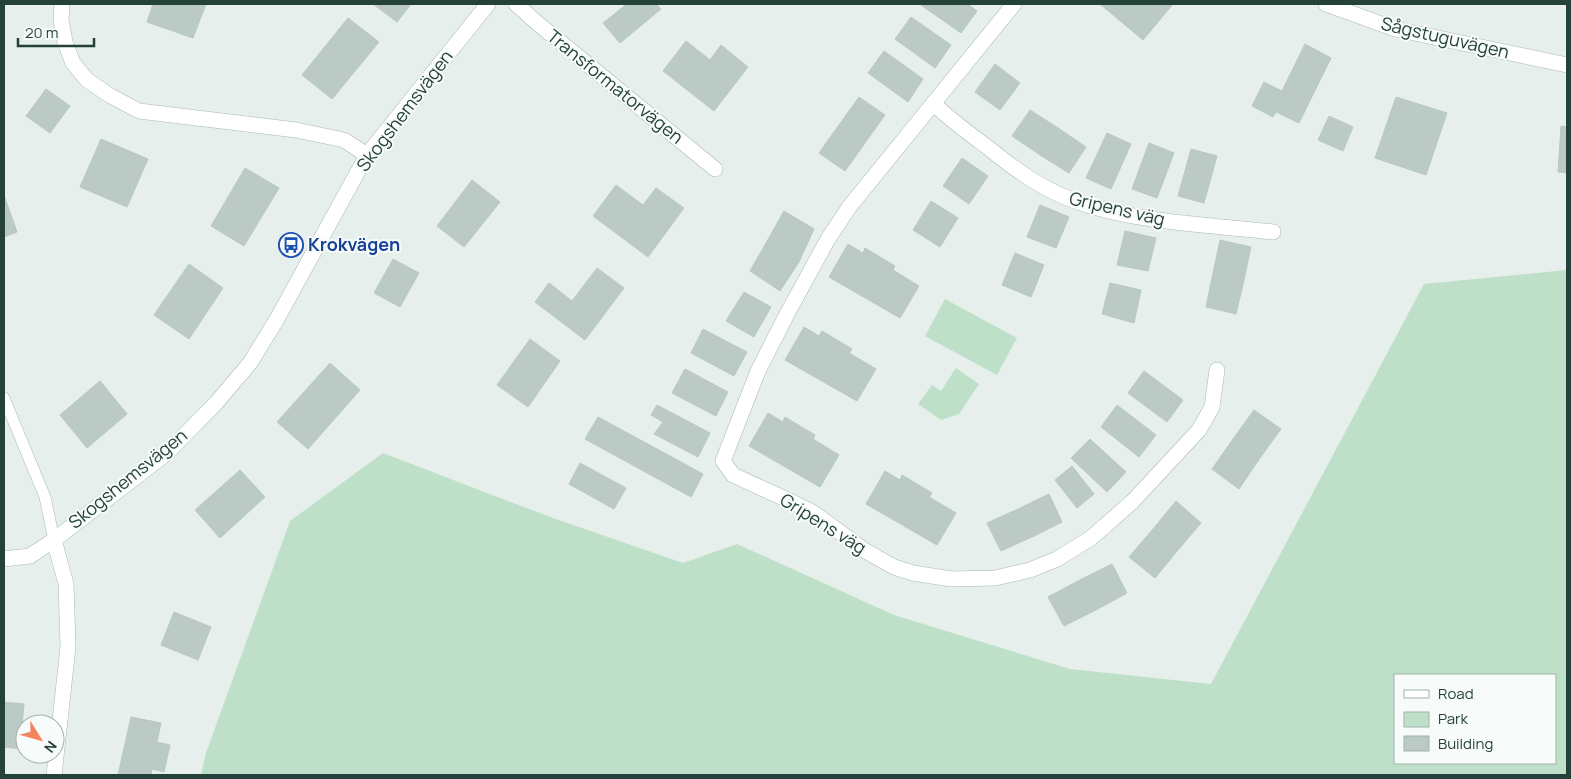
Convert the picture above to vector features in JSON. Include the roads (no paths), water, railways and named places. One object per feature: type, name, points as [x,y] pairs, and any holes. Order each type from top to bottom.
[{"type":"street","points":[[62,4],[61,20],[65,42],[73,63],[86,80],[139,111],[296,130],[344,140],[367,155]]},
{"type":"street","name":"Skogshemsvägen","points":[[4,559],[30,556],[54,540],[167,453],[216,403],[250,362],[277,319],[367,155],[488,4]]},
{"type":"street","name":"Transformatorvägen","points":[[516,4],[716,169]]},
{"type":"street","name":"Gripens väg","points":[[1014,4],[850,206],[828,239],[758,371],[723,461],[733,474],[814,513],[864,550],[894,567],[913,573],[951,579],[995,578],[1030,570],[1057,559],[1091,538],[1132,502],[1204,423],[1212,407],[1217,370]]},
{"type":"street","name":"Sågstuguvägen","points":[[1326,4],[1395,29],[1567,65]]},
{"type":"street","name":"Gripens väg","points":[[933,103],[946,116],[1032,181],[1088,206],[1142,217],[1272,232]]},
{"type":"street","points":[[54,540],[66,584],[68,647],[54,775]]},
{"type":"lane","points":[[4,398],[45,497],[54,540]]},
{"type":"place","name":"Krokvägen","points":[[291,245]]}]
